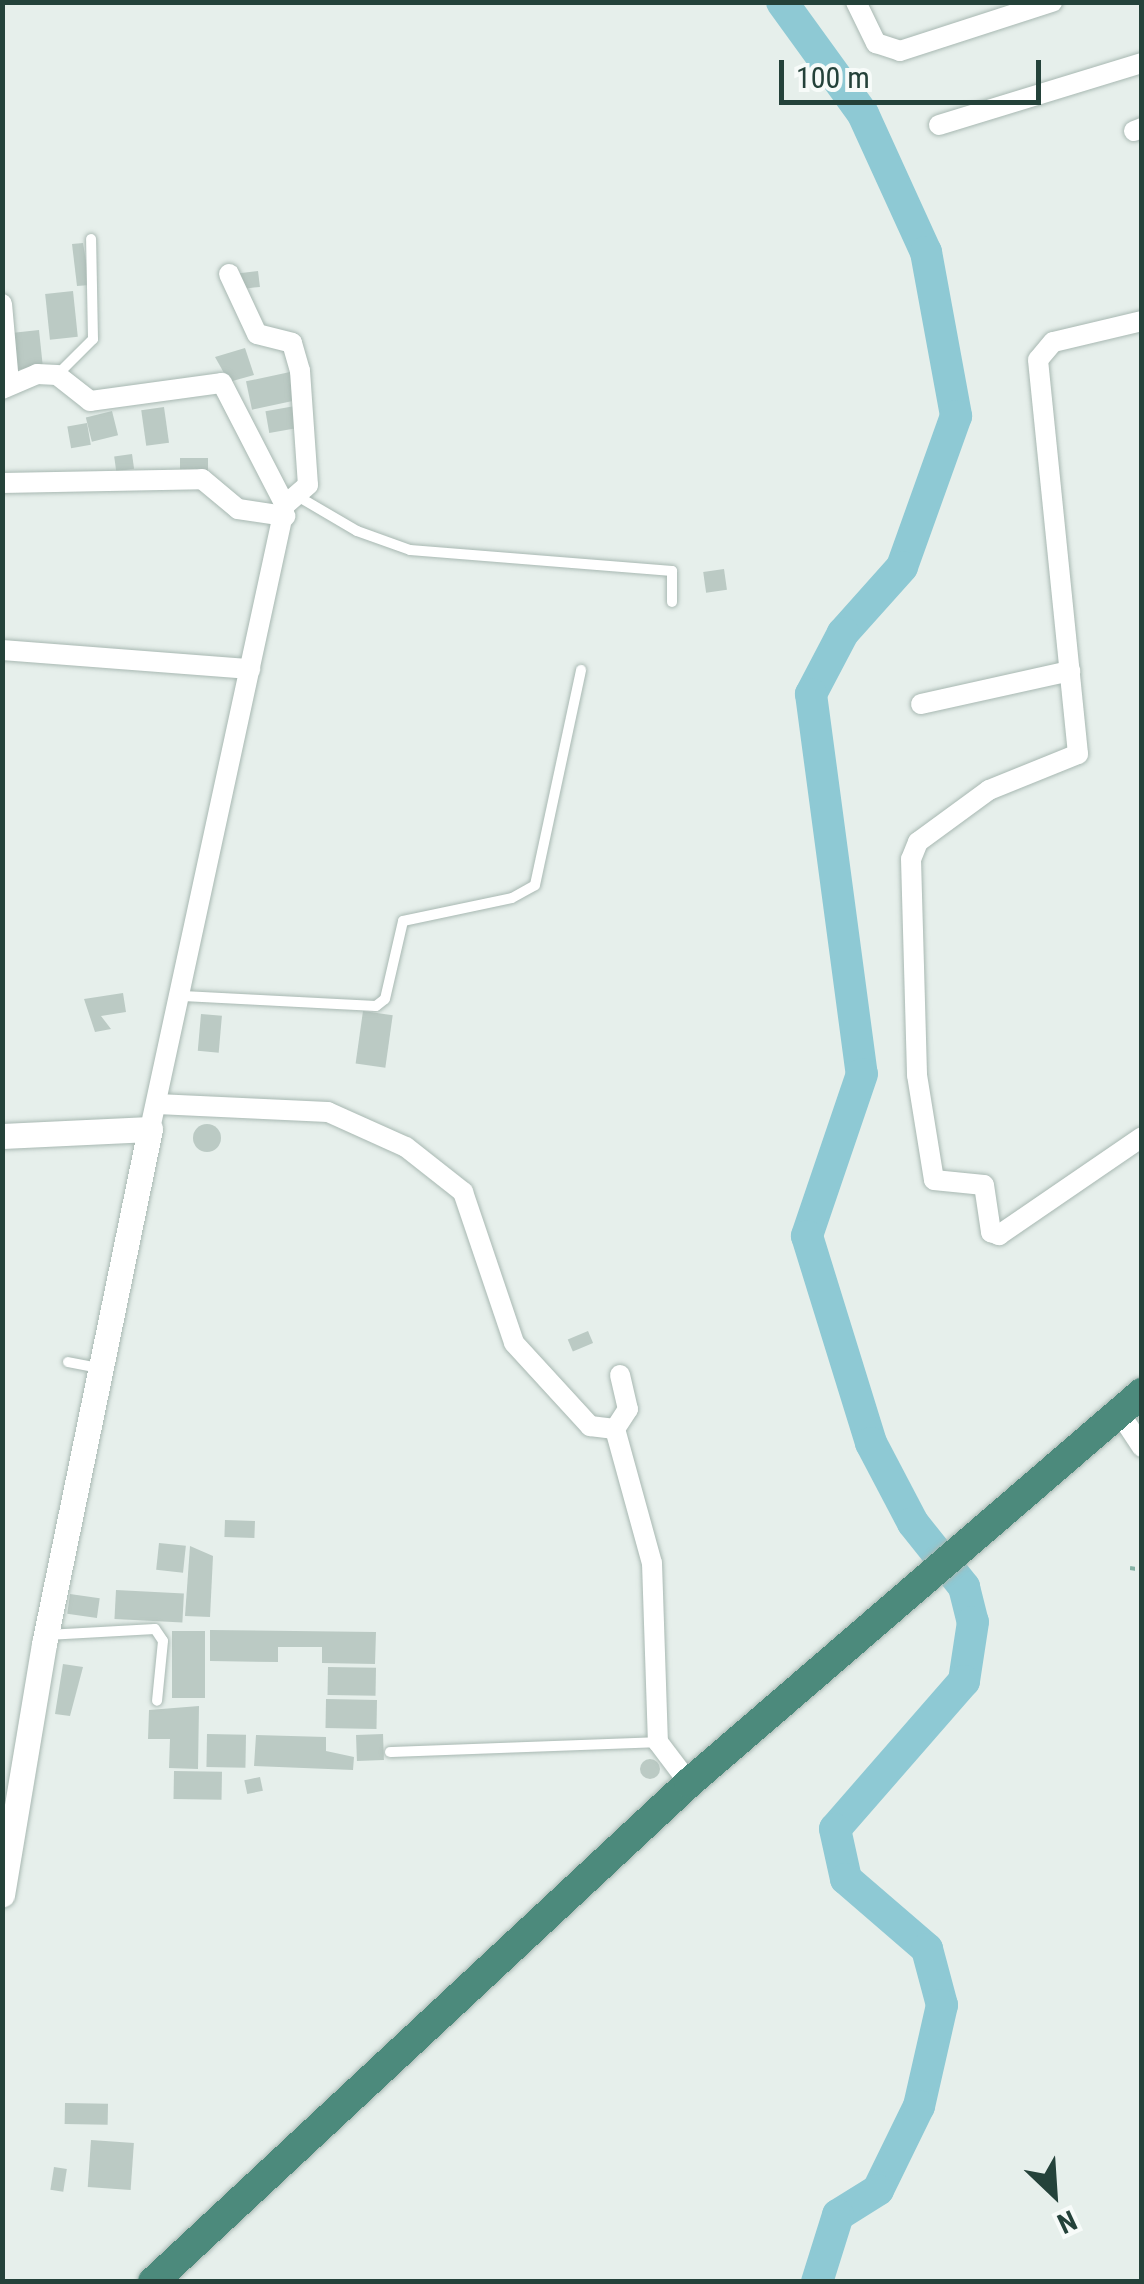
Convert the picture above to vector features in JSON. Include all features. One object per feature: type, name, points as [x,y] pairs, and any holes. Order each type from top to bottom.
[{"type":"highway","points":[[153,2282],[689,1783],[958,1546],[1130,1402]]},
{"type":"street","points":[[856,2],[876,43],[900,51],[1052,2]]},
{"type":"street","points":[[939,125],[1142,63]]},
{"type":"street","points":[[2,1895],[46,1634],[99,1368],[183,996],[250,668],[290,506],[308,485],[293,345],[257,334],[229,274]]},
{"type":"street","points":[[2,304],[6,386],[56,376],[90,401],[222,383],[290,506]]},
{"type":"street","points":[[1142,322],[1053,342],[1038,360],[1078,754],[1004,780],[912,850],[918,1075],[932,1172],[940,1184],[984,1185],[991,1232],[999,1235],[1142,1137]]},
{"type":"street","points":[[2,484],[202,479],[238,508],[290,506]]},
{"type":"street","points":[[2,650],[250,668]]},
{"type":"street","points":[[920,704],[1070,671]]},
{"type":"street","points":[[157,1104],[328,1112],[406,1147],[463,1192],[495,1268],[514,1343],[590,1426],[614,1429]]},
{"type":"street","points":[[2,1136],[150,1129]]},
{"type":"street","points":[[614,1429],[628,1409],[620,1375]]},
{"type":"street","points":[[1130,1402],[1142,1448]]},
{"type":"street","points":[[614,1429],[652,1563],[658,1742],[689,1783]]},
{"type":"lane","points":[[56,376],[93,339],[91,239]]},
{"type":"lane","points":[[290,506],[410,550],[672,571],[672,602]]},
{"type":"lane","points":[[183,996],[376,1006],[402,921],[512,898],[534,885],[581,670]]},
{"type":"lane","points":[[68,1362],[99,1368]]},
{"type":"lane","points":[[46,1634],[155,1629],[163,1640],[157,1701]]},
{"type":"lane","points":[[390,1752],[658,1742]]},
{"type":"path","points":[[1130,1568],[1142,1570]]},
{"type":"building","points":[[83,243],[90,285],[77,286],[72,244]]},
{"type":"building","points":[[258,271],[260,287],[241,289],[239,273]]},
{"type":"building","points":[[73,291],[78,337],[50,340],[45,294]]},
{"type":"building","points":[[39,330],[43,367],[13,370],[9,333]]},
{"type":"building","points":[[245,348],[254,375],[229,382],[215,357]]},
{"type":"building","points":[[290,372],[296,400],[252,410],[246,381]]},
{"type":"building","points":[[295,406],[299,428],[269,433],[265,411]]},
{"type":"building","points":[[164,407],[169,443],[146,446],[141,410]]},
{"type":"building","points":[[112,411],[118,435],[92,442],[86,418]]},
{"type":"building","points":[[87,423],[91,445],[71,448],[67,426]]},
{"type":"building","points":[[132,454],[134,469],[116,471],[114,457]]},
{"type":"building","points":[[180,458],[208,458],[208,474],[180,474]]},
{"type":"building","points":[[724,569],[727,590],[706,593],[703,572]]},
{"type":"building","points":[[123,993],[126,1012],[101,1016],[111,1029],[95,1032],[84,999]]},
{"type":"building","points":[[363,1011],[393,1015],[385,1068],[356,1063]]},
{"type":"building","points":[[201,1014],[222,1016],[219,1053],[198,1051]]},
{"type":"building","points":[[207,1124],[217,1128],[221,1138],[217,1148],[207,1152],[197,1148],[193,1138],[197,1128]]},
{"type":"building","points":[[588,1331],[593,1343],[573,1352],[568,1340]]},
{"type":"building","points":[[225,1520],[255,1521],[254,1538],[224,1537]]},
{"type":"building","points":[[159,1543],[186,1546],[183,1573],[156,1570]]},
{"type":"building","points":[[190,1546],[213,1556],[210,1617],[185,1616]]},
{"type":"building","points":[[116,1590],[184,1594],[182,1623],[114,1619]]},
{"type":"building","points":[[70,1594],[100,1598],[97,1618],[67,1614]]},
{"type":"building","points":[[210,1630],[376,1632],[375,1664],[322,1663],[322,1647],[278,1647],[278,1662],[210,1661]]},
{"type":"building","points":[[172,1631],[205,1631],[205,1698],[172,1698]]},
{"type":"building","points":[[63,1664],[83,1667],[70,1716],[55,1714]]},
{"type":"building","points":[[328,1667],[376,1668],[376,1696],[328,1695]]},
{"type":"building","points":[[326,1699],[377,1700],[376,1729],[325,1728]]},
{"type":"building","points":[[199,1706],[198,1769],[169,1768],[170,1739],[148,1739],[149,1710]]},
{"type":"building","points":[[207,1734],[246,1735],[245,1768],[206,1767]]},
{"type":"building","points":[[383,1734],[384,1760],[357,1761],[356,1735]]},
{"type":"building","points":[[256,1735],[326,1737],[326,1751],[354,1757],[353,1770],[254,1766]]},
{"type":"building","points":[[650,1759],[660,1769],[650,1779],[640,1769]]},
{"type":"building","points":[[174,1771],[222,1772],[222,1800],[174,1799]]},
{"type":"building","points":[[260,1777],[263,1791],[247,1794],[244,1780]]},
{"type":"building","points":[[65,2103],[108,2104],[108,2125],[65,2124]]},
{"type":"building","points":[[91,2140],[134,2143],[131,2190],[88,2187]]},
{"type":"building","points":[[54,2167],[67,2169],[63,2192],[50,2190]]},
{"type":"waterway","points":[[782,2],[863,114],[926,252],[956,416],[902,567],[843,633],[811,694],[862,1074],[807,1236],[871,1443],[913,1523],[964,1587],[973,1622],[964,1681],[835,1829],[846,1879],[927,1949],[942,2005],[919,2106],[878,2190],[838,2215],[817,2282]]}]
